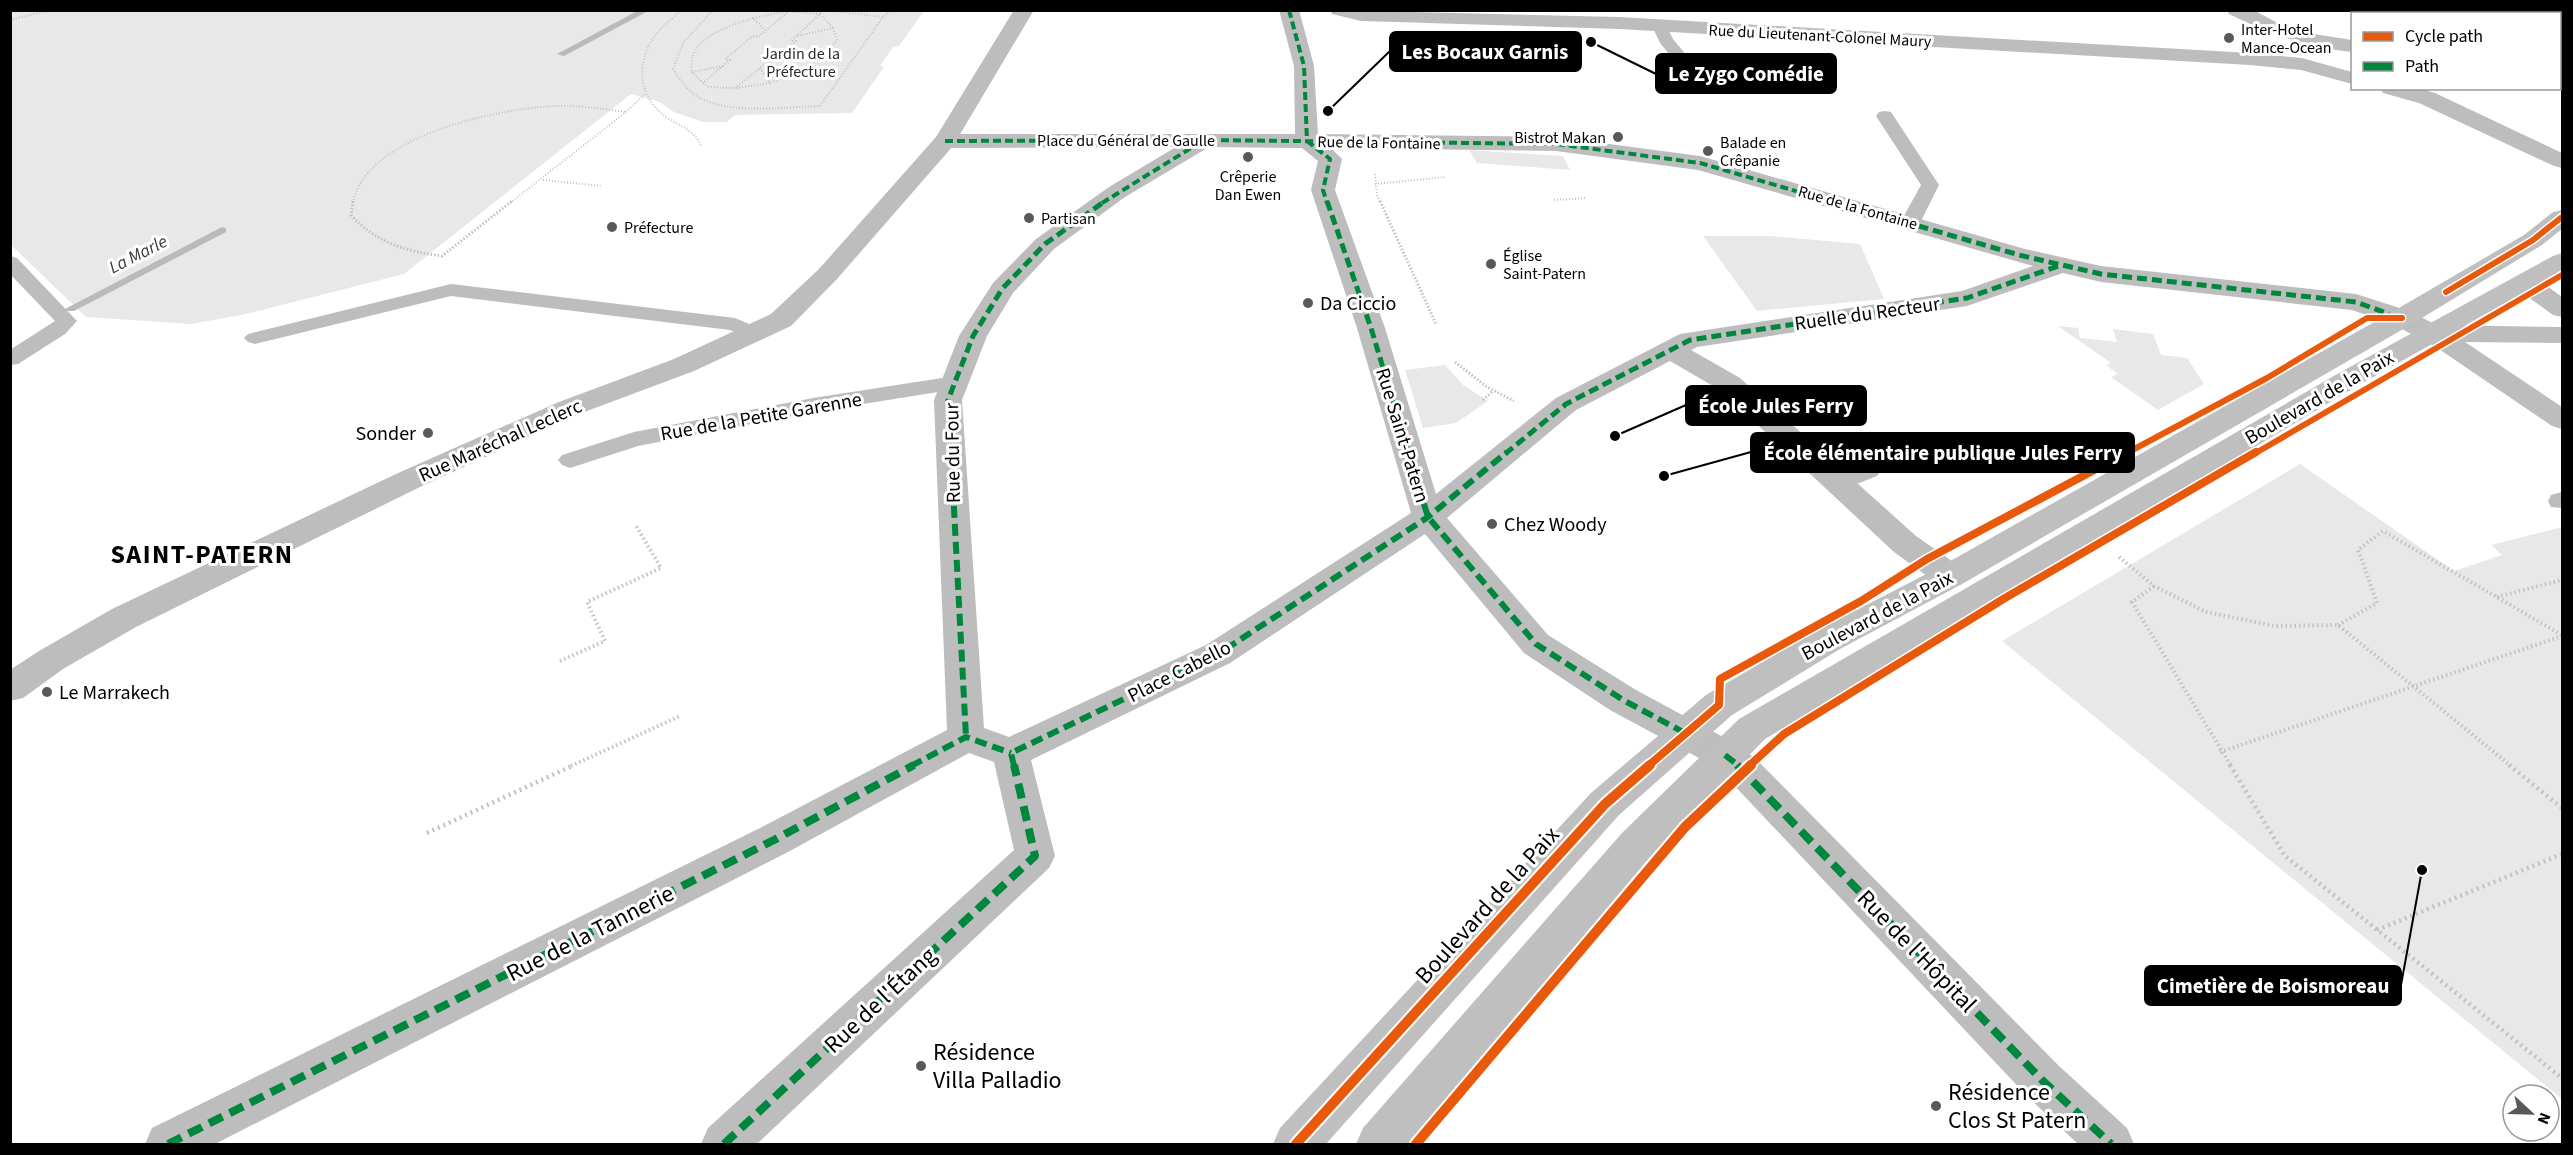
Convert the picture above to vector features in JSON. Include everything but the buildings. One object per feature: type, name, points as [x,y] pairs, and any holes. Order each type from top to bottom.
[{"type":"main road","name":"Boulevard de la Paix","points":[[1379,1144],[1636,845],[1752,729],[2349,379],[2562,217]]},
{"type":"main road","name":"Boulevard de la Paix","points":[[1296,1144],[1605,804],[1685,733],[1738,693],[1828,640],[2417,326],[2526,283],[2562,261]]},
{"type":"street","name":"Rue Maréchal Leclerc","points":[[10,688],[51,660],[124,618],[409,480],[569,408],[684,365],[781,320],[828,273],[945,141],[1024,10]]},
{"type":"street","points":[[1289,10],[1304,66],[1307,141]]},
{"type":"street","name":"Rue du Lieutenant-Colonel Maury","points":[[1339,10],[1361,15],[1660,26],[2302,63],[2351,78]]},
{"type":"street","points":[[2236,10],[2271,27],[2311,40],[2351,46]]},
{"type":"street","points":[[2302,63],[2311,40]]},
{"type":"street","points":[[2403,90],[2422,93],[2562,161]]},
{"type":"street","name":"Rue du Four","points":[[966,737],[948,400],[973,336],[1002,289],[1045,244],[1117,192],[1204,140]]},
{"type":"street","name":"Place du Général de Gaulle","points":[[945,141],[1307,141]]},
{"type":"street","name":"Rue de la Fontaine","points":[[1307,141],[1556,144],[1700,163],[2061,265],[2101,274],[2356,302],[2417,326]]},
{"type":"street","name":"Rue Saint-Patern","points":[[1307,141],[1330,159],[1323,190],[1374,339],[1428,517],[1536,644],[1623,700],[1725,755]]},
{"type":"street","name":"Ruelle du Recteur","points":[[1428,517],[1566,404],[1690,340],[1816,325],[1967,298],[2061,265]]},
{"type":"street","points":[[2526,283],[2562,309]]},
{"type":"street","points":[[2417,326],[2562,335]]},
{"type":"street","points":[[2417,326],[2562,420]]},
{"type":"street","points":[[1670,350],[1730,384],[1905,543],[1950,576]]},
{"type":"street","name":"Place Cabello","points":[[1011,753],[1218,654],[1428,517]]},
{"type":"street","points":[[966,737],[1011,753]]},
{"type":"street","name":"Rue de la Tannerie","points":[[168,1144],[774,840],[966,737]]},
{"type":"street","name":"Rue de l'Étang","points":[[724,1144],[1035,856],[1011,753]]},
{"type":"street","name":"Rue de l'Hôpital","points":[[1725,755],[1744,771],[2043,1081],[2111,1144]]},
{"type":"lane","points":[[1660,26],[1666,40],[1697,78],[1734,82],[1820,82]]},
{"type":"lane","points":[[1885,116],[1930,184],[1910,223]]},
{"type":"lane","points":[[10,262],[67,321],[58,330],[10,359]]},
{"type":"lane","points":[[255,338],[451,290],[735,324],[754,333]]},
{"type":"lane","points":[[10,337],[38,343]]},
{"type":"lane","name":"Rue de la Petite Garenne","points":[[570,460],[634,439],[813,405],[955,383]]},
{"type":"lane","points":[[1839,483],[1869,471]]},
{"type":"path","points":[[10,20],[50,10]]},
{"type":"path","points":[[682,10],[662,27],[651,41],[640,70],[644,94],[663,116],[695,135],[701,146]]},
{"type":"path","points":[[713,10],[678,48],[673,69],[683,84],[701,98],[727,106],[820,106],[883,17],[892,10]]},
{"type":"path","points":[[735,88],[765,64],[770,64],[796,41],[791,41],[825,10],[883,17]]},
{"type":"path","points":[[703,83],[753,36],[758,37],[790,11]]},
{"type":"path","points":[[790,11],[820,14],[832,27],[837,40],[829,53],[805,70],[770,83],[735,88],[710,87],[692,72],[689,65],[691,55],[701,43],[733,25],[753,18],[790,11]]},
{"type":"path","points":[[753,18],[765,30]]},
{"type":"path","points":[[796,36],[832,27]]},
{"type":"path","points":[[692,72],[724,65]]},
{"type":"path","points":[[760,68],[770,83]]},
{"type":"path","points":[[626,112],[575,106],[544,106],[486,118],[427,135],[393,151],[371,168],[356,190],[351,215],[362,229],[378,241],[406,251],[442,256],[626,112],[644,94]]},
{"type":"path","points":[[1382,170],[1373,175],[1377,195],[1436,324]]},
{"type":"path","points":[[543,180],[602,186]]},
{"type":"path","points":[[1375,184],[1413,180]]},
{"type":"path","points":[[1554,200],[1586,198]]},
{"type":"path","points":[[1455,362],[1487,387]]},
{"type":"path","points":[[1483,400],[1494,391]]},
{"type":"path","points":[[560,661],[605,641],[587,602],[661,568],[635,524]]},
{"type":"path","points":[[2130,565],[2154,586],[2206,612],[2275,626],[2338,625],[2377,603],[2358,550],[2383,531],[2562,636]]},
{"type":"path","points":[[2496,597],[2562,580]]},
{"type":"path","points":[[2154,586],[2132,602],[2220,752],[2285,856],[2562,1078]]},
{"type":"path","points":[[2338,625],[2562,808]]},
{"type":"path","points":[[2220,752],[2415,688],[2562,636]]},
{"type":"path","points":[[427,833],[680,716]]},
{"type":"path","points":[[2377,930],[2562,854]]},
{"type":"green space","name":"Jardin de la Préfecture","points":[[10,11],[924,11],[899,46],[893,47],[880,66],[884,67],[852,113],[735,115],[727,122],[703,122],[674,112],[660,102],[631,94],[404,274],[246,314],[191,324],[86,317],[11,245]]},
{"type":"green space","points":[[1469,150],[1563,156],[1570,170],[1477,163]]},
{"type":"green space","points":[[1703,236],[1770,236],[1860,244],[1884,299],[1757,311]]},
{"type":"green space","points":[[2058,326],[2078,328],[2080,338],[2117,342],[2113,329],[2153,334],[2161,355],[2187,358],[2204,384],[2158,410],[2111,377],[2118,374],[2106,365],[2111,363]]},
{"type":"green space","points":[[1445,365],[1463,385],[1488,401],[1456,423],[1423,428],[1405,370]]},
{"type":"green space","points":[[2300,464],[2454,571],[2502,555],[2491,545],[2562,527],[2562,1099],[2561,1083],[2542,1083],[2002,641]]},
{"type":"waterway","name":"La Marle","points":[[561,54],[646,10]]},
{"type":"waterway","name":"La Marle","points":[[70,309],[222,230]]},
{"type":"marked path","points":[[1289,10],[1304,66],[1307,141]]},
{"type":"marked path","points":[[945,141],[1204,140],[1556,144],[1700,163],[2019,255],[2101,274],[2356,302],[2389,314]]},
{"type":"marked path","points":[[966,737],[948,400],[973,336],[1002,289],[1045,244],[1117,192],[1204,140]]},
{"type":"marked path","points":[[1307,141],[1330,159],[1323,190],[1371,328],[1428,517],[1536,644],[1623,700],[1685,733]]},
{"type":"marked path","points":[[724,1144],[1035,856],[1011,753],[1218,654],[1428,517],[1566,404],[1690,340],[1967,298],[2061,265]]},
{"type":"marked path","points":[[168,1144],[774,840],[966,737],[1011,753]]},
{"type":"marked path","points":[[1725,755],[1744,771],[2043,1081],[2111,1144]]},
{"type":"cycle path","points":[[2446,292],[2533,240],[2562,217]]},
{"type":"cycle path","points":[[1416,1144],[1685,827],[1784,734],[2005,598],[2562,275]]},
{"type":"cycle path","points":[[1296,1144],[1605,804],[1719,705],[1720,679],[1861,601],[1927,559],[2267,378],[2367,318],[2402,318]]},
{"type":"place","name":"Inter-Hotel Mance-Ocean","points":[[2229,38]]},
{"type":"place","name":"Le Zygo Comédie","points":[[1591,42]]},
{"type":"place","name":"Les Bocaux Garnis","points":[[1328,111]]},
{"type":"place","name":"Bistrot Makan","points":[[1618,137]]},
{"type":"place","name":"Balade en Crêpanie","points":[[1708,151]]},
{"type":"place","name":"Crêperie Dan Ewen","points":[[1248,157]]},
{"type":"place","name":"Partisan","points":[[1029,218]]},
{"type":"place","name":"Préfecture","points":[[612,227]]},
{"type":"place","name":"Église Saint-Patern","points":[[1491,264]]},
{"type":"place","name":"Da Ciccio","points":[[1308,303]]},
{"type":"place","name":"Sonder","points":[[428,433]]},
{"type":"place","name":"École Jules Ferry","points":[[1615,436]]},
{"type":"place","name":"École élémentaire publique Jules Ferry","points":[[1664,476]]},
{"type":"place","name":"Chez Woody","points":[[1492,524]]},
{"type":"place","name":"Le Marrakech","points":[[47,692]]},
{"type":"place","name":"Cimetière de Boismoreau","points":[[2422,870]]},
{"type":"place","name":"Résidence Villa Palladio","points":[[921,1066]]},
{"type":"place","name":"Résidence Clos St Patern","points":[[1936,1106]]},
{"type":"district","name":"SAINT-PATERN","points":[[202,554]]}]
